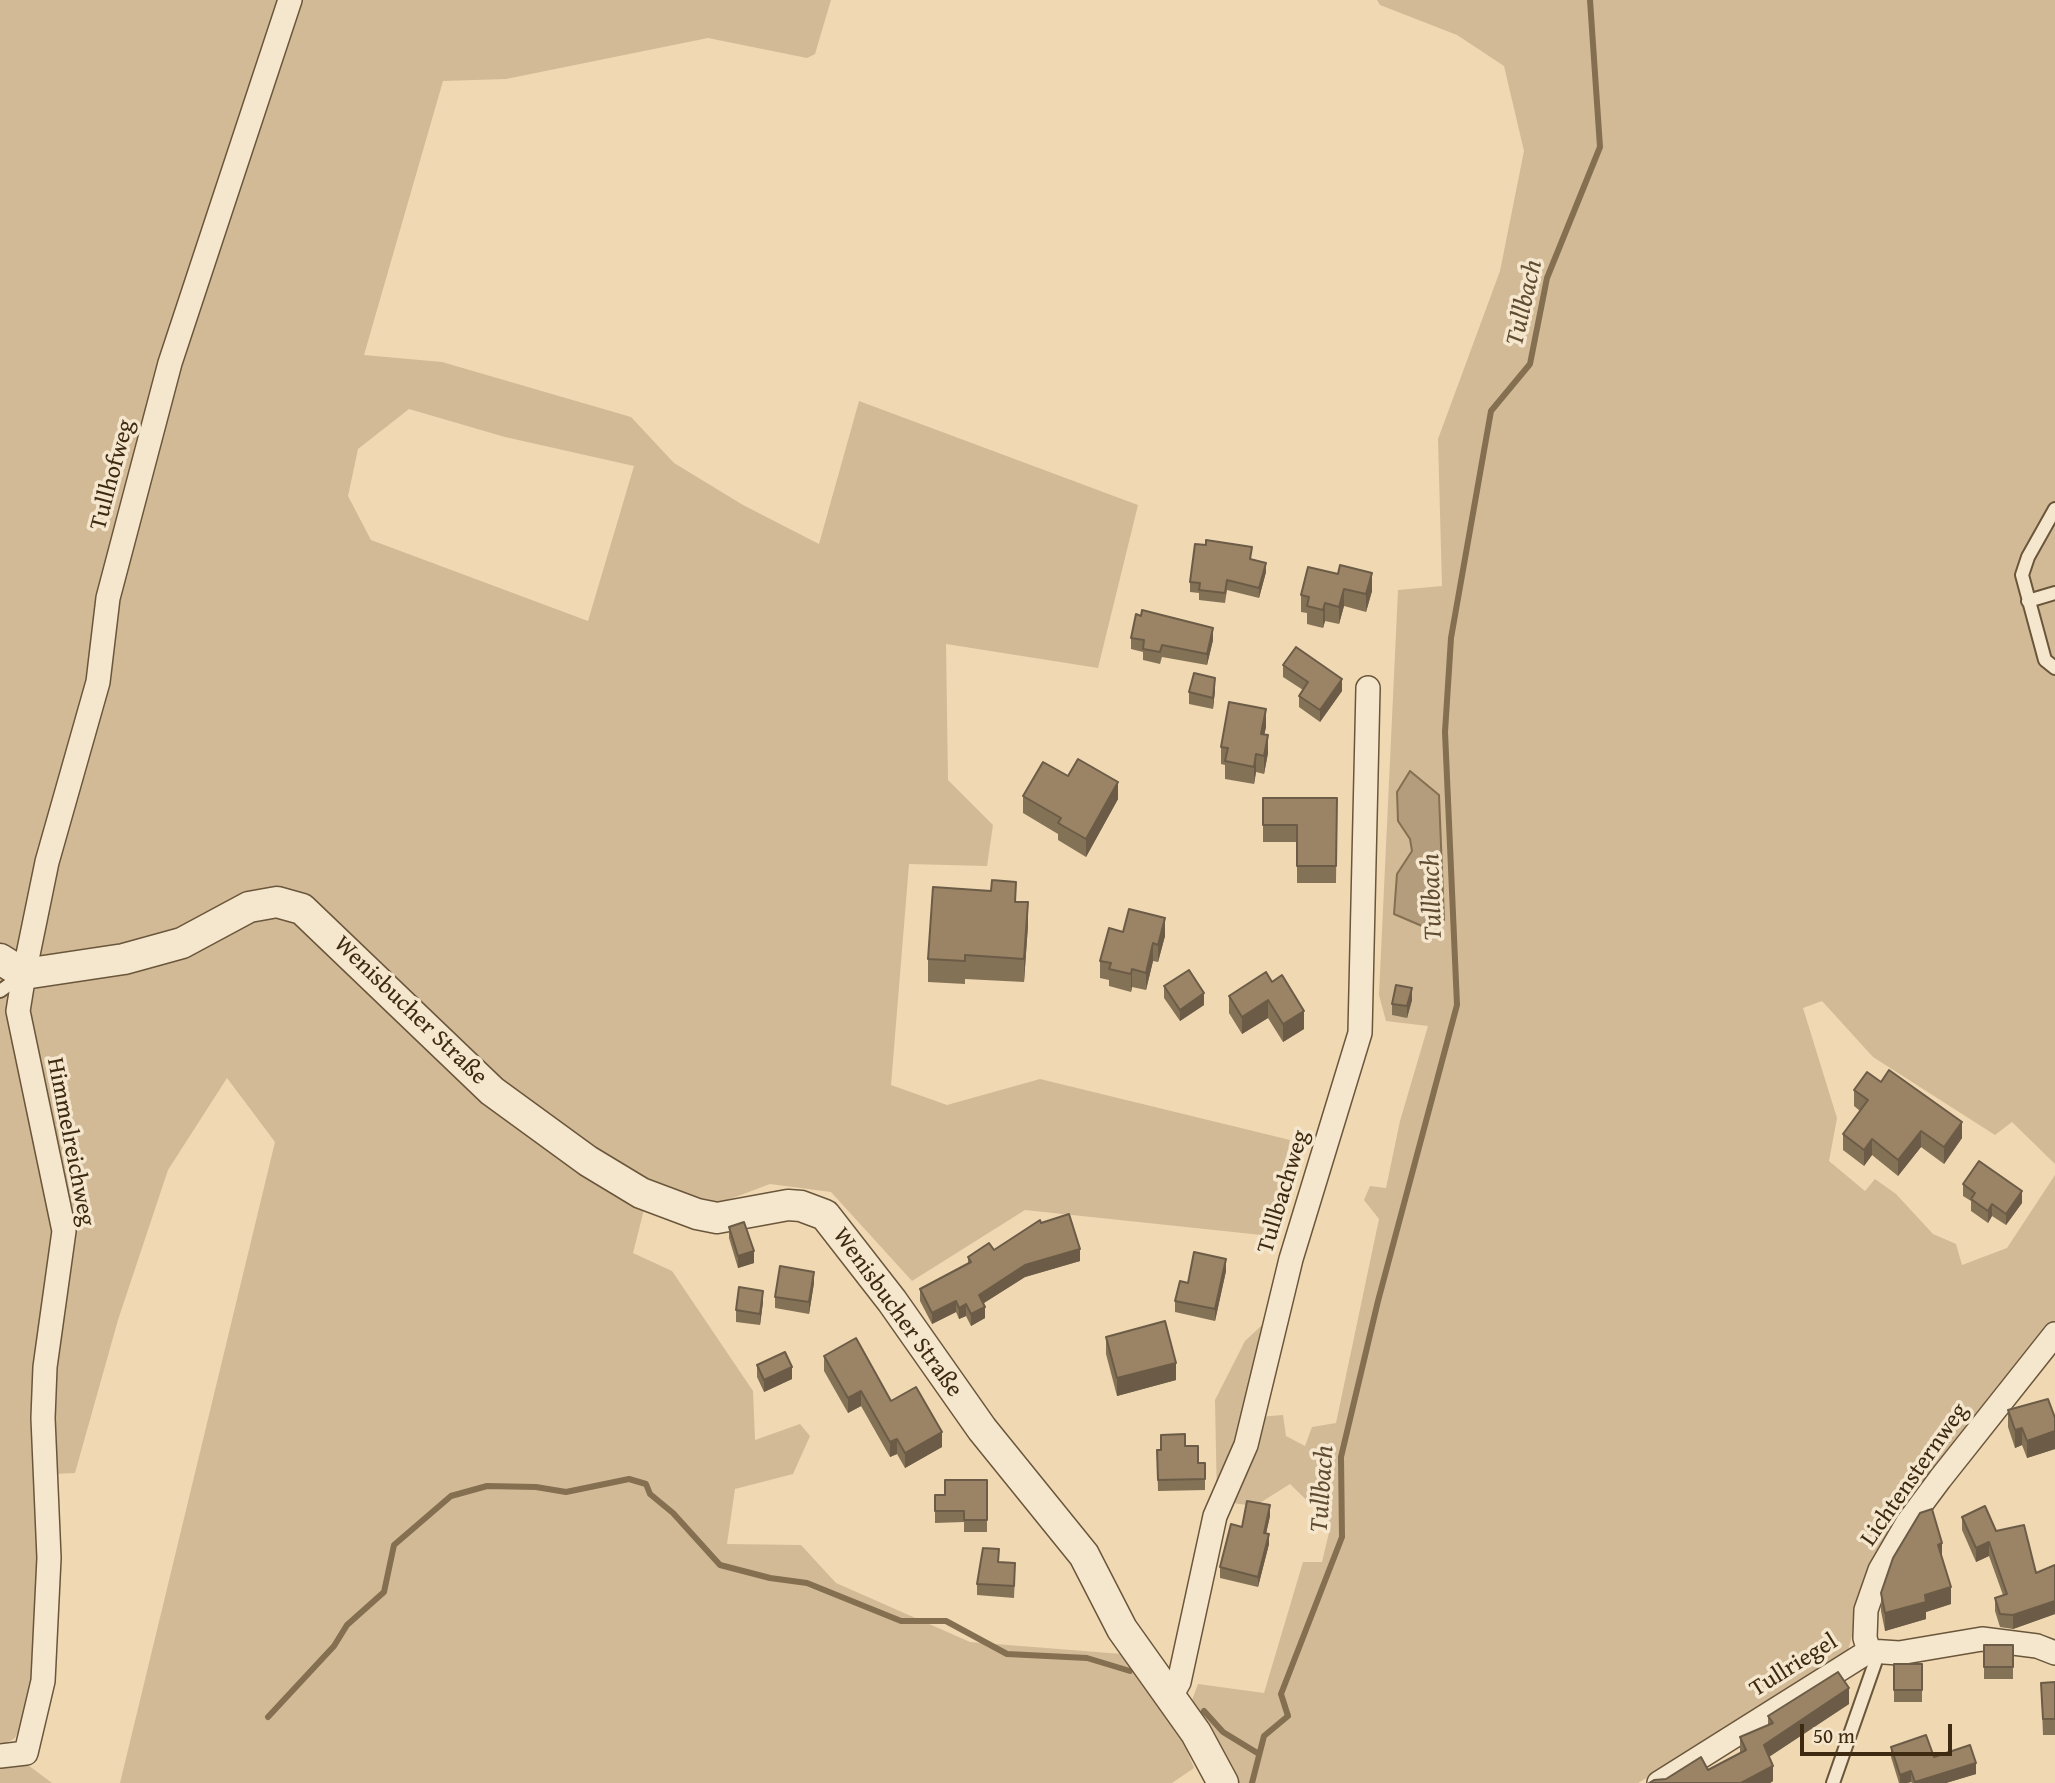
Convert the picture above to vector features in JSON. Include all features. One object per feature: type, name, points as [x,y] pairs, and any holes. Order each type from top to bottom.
[{"type":"street","name":"Tullhofweg","points":[[12,966],[47,862],[98,682],[108,598],[170,363],[290,0]]},
{"type":"street","name":"Tullbachweg","points":[[1170,1698],[1179,1682],[1215,1516],[1245,1445],[1290,1259],[1360,1033],[1368,688]]},
{"type":"street","name":"Wenisbucher Straße","points":[[12,966],[124,959],[182,943],[249,907],[277,902],[303,909],[492,1091],[588,1161],[641,1193],[697,1214],[717,1218],[788,1205],[801,1206],[825,1215],[892,1301],[982,1429],[1084,1555],[1122,1629],[1203,1743],[1223,1783]]},
{"type":"street","name":"Himmelreichweg","points":[[0,1756],[26,1753],[43,1681],[49,1558],[43,1418],[46,1367],[64,1231],[18,1012],[12,966]]},
{"type":"street","name":"Lichtensternweg","points":[[1869,1651],[1865,1638],[1866,1610],[1887,1558],[1940,1479],[2055,1334]]},
{"type":"street","name":"Tullriegel","points":[[1659,1783],[1869,1651],[1899,1653],[1982,1639],[2037,1646],[2055,1653]]},
{"type":"lane","points":[[2055,509],[2024,566],[2022,575],[2045,660],[2055,668]]},
{"type":"lane","points":[[2028,601],[2055,593]]},
{"type":"lane","points":[[0,991],[12,966]]},
{"type":"lane","name":"Lichtensternweg","points":[[1833,1783],[1875,1663],[1869,1651]]},
{"type":"shaded area","points":[[0,0],[831,0],[815,54],[807,58],[708,38],[506,79],[443,81],[364,355],[442,362],[631,417],[674,463],[743,505],[819,544],[859,401],[1138,505],[1098,668],[946,644],[948,780],[993,825],[987,866],[909,864],[891,1085],[947,1105],[1040,1079],[1290,1140],[1271,1236],[1025,1210],[912,1281],[831,1192],[770,1184],[709,1207],[651,1182],[633,1253],[672,1271],[753,1391],[755,1440],[800,1424],[810,1436],[793,1474],[735,1489],[727,1544],[801,1545],[836,1583],[970,1642],[1122,1654],[1179,1730],[1194,1768],[1172,1783],[120,1783],[275,1142],[227,1078],[168,1170],[118,1320],[75,1473],[33,1475],[41,1557],[35,1686],[27,1715],[15,1738],[0,1747]],"holes":[[[409,409],[505,437],[634,466],[588,621],[371,540],[348,496],[358,449]]]},
{"type":"shaded area","points":[[1377,0],[2055,0],[2055,1164],[2012,1122],[1995,1135],[1873,1057],[1822,1001],[1803,1008],[1837,1118],[1829,1161],[1865,1191],[1875,1179],[1896,1194],[1933,1234],[1956,1244],[1962,1265],[2007,1248],[2055,1175],[2055,1349],[1936,1495],[1909,1500],[1867,1581],[1846,1658],[1638,1783],[1237,1783],[1235,1771],[1191,1703],[1198,1684],[1264,1693],[1303,1562],[1322,1562],[1331,1524],[1290,1484],[1255,1506],[1217,1501],[1215,1400],[1245,1341],[1291,1298],[1258,1417],[1283,1415],[1286,1436],[1305,1446],[1312,1427],[1336,1423],[1379,1219],[1364,1200],[1370,1186],[1386,1188],[1400,1121],[1428,1026],[1386,1021],[1379,995],[1398,590],[1442,586],[1438,439],[1500,271],[1524,151],[1504,66],[1457,35],[1380,5]],"holes":[[[1410,839],[1444,919],[1397,874],[1412,851]]]},
{"type":"shaded area","points":[[0,1764],[28,1765],[52,1783],[0,1783]]},
{"type":"water","points":[[1410,771],[1439,795],[1444,920],[1422,926],[1394,914],[1397,874],[1412,851],[1410,839],[1398,821],[1397,792]]},
{"type":"building","points":[[1206,540],[1252,547],[1250,559],[1266,563],[1259,588],[1227,580],[1225,593],[1199,590],[1200,583],[1190,582],[1195,544],[1206,545]]},
{"type":"building","points":[[1340,565],[1372,573],[1366,594],[1344,589],[1339,607],[1325,603],[1323,610],[1307,606],[1309,597],[1301,595],[1308,567],[1338,574]]},
{"type":"building","points":[[1142,610],[1213,628],[1207,654],[1162,645],[1160,652],[1143,649],[1144,640],[1131,638],[1136,614],[1141,616]]},
{"type":"building","points":[[1296,647],[1342,679],[1320,710],[1299,696],[1308,682],[1283,665]]},
{"type":"building","points":[[1194,673],[1215,678],[1213,698],[1189,692]]},
{"type":"building","points":[[1229,702],[1266,709],[1261,734],[1268,735],[1264,756],[1256,754],[1254,767],[1225,761],[1228,748],[1221,747]]},
{"type":"building","points":[[1078,759],[1118,782],[1086,839],[1058,823],[1061,818],[1023,796],[1043,762],[1068,776]]},
{"type":"building","points":[[1263,798],[1337,798],[1336,866],[1297,866],[1297,825],[1263,825]]},
{"type":"building","points":[[992,880],[1016,882],[1015,902],[1028,902],[1024,959],[965,955],[965,961],[928,959],[933,887],[991,891]]},
{"type":"building","points":[[1129,909],[1165,918],[1158,945],[1153,943],[1146,973],[1132,969],[1131,974],[1109,969],[1111,963],[1100,961],[1109,928],[1123,932]]},
{"type":"building","points":[[1189,970],[1204,993],[1180,1010],[1164,986]]},
{"type":"building","points":[[1266,972],[1272,982],[1282,975],[1304,1011],[1283,1024],[1268,1000],[1242,1017],[1229,996]]},
{"type":"building","points":[[1396,985],[1412,988],[1407,1006],[1392,1004]]},
{"type":"building","points":[[1889,1070],[1962,1122],[1944,1147],[1921,1131],[1898,1160],[1872,1139],[1864,1150],[1843,1134],[1868,1100],[1854,1090],[1867,1072],[1881,1082]]},
{"type":"building","points":[[1979,1161],[2022,1191],[2006,1214],[1992,1204],[1988,1211],[1971,1199],[1975,1193],[1963,1184]]},
{"type":"building","points":[[1069,1214],[1080,1249],[1025,1265],[979,1295],[985,1307],[971,1314],[966,1304],[959,1308],[956,1301],[932,1313],[920,1289],[971,1262],[968,1257],[989,1243],[994,1250],[1040,1220],[1041,1223]]},
{"type":"building","points":[[744,1222],[754,1251],[738,1256],[729,1227]]},
{"type":"building","points":[[1194,1252],[1226,1259],[1215,1309],[1175,1301],[1180,1281],[1188,1283]]},
{"type":"building","points":[[780,1266],[814,1272],[809,1302],[775,1297]]},
{"type":"building","points":[[739,1287],[763,1291],[760,1314],[736,1310]]},
{"type":"building","points":[[1165,1321],[1176,1363],[1117,1378],[1106,1337]]},
{"type":"building","points":[[856,1338],[891,1401],[916,1387],[942,1432],[905,1453],[897,1439],[890,1442],[861,1391],[848,1398],[824,1356]]},
{"type":"building","points":[[785,1352],[792,1367],[764,1380],[757,1365]]},
{"type":"building","points":[[2048,1399],[2055,1418],[2055,1431],[2027,1441],[2022,1428],[2015,1430],[2008,1410]]},
{"type":"building","points":[[1185,1434],[1185,1446],[1198,1446],[1198,1463],[1205,1463],[1205,1479],[1158,1480],[1157,1450],[1161,1450],[1161,1435]]},
{"type":"building","points":[[945,1480],[987,1480],[987,1520],[964,1520],[964,1511],[935,1511],[935,1495],[945,1495]]},
{"type":"building","points":[[1247,1501],[1270,1505],[1264,1533],[1269,1534],[1258,1577],[1220,1567],[1231,1524],[1242,1527]]},
{"type":"building","points":[[1985,1506],[1996,1531],[2024,1525],[2036,1573],[2055,1565],[2055,1601],[2013,1615],[2000,1614],[1995,1598],[2007,1594],[1989,1542],[1976,1548],[1962,1517]]},
{"type":"building","points":[[1932,1509],[1942,1543],[1938,1545],[1951,1587],[1925,1595],[1926,1602],[1885,1613],[1881,1593],[1893,1558],[1920,1513]]},
{"type":"building","points":[[983,1548],[999,1549],[998,1562],[1015,1563],[1014,1586],[977,1584]]},
{"type":"building","points":[[1984,1645],[2013,1645],[2013,1667],[1984,1667]]},
{"type":"building","points":[[1894,1664],[1922,1664],[1922,1690],[1894,1690]]},
{"type":"building","points":[[1838,1672],[1849,1688],[1764,1745],[1773,1766],[1741,1783],[1649,1783],[1666,1779],[1701,1757],[1708,1770],[1746,1750],[1740,1737],[1773,1723],[1768,1716]]},
{"type":"building","points":[[2055,1682],[2055,1719],[2043,1719],[2041,1683]]},
{"type":"building","points":[[1926,1735],[1934,1757],[1970,1745],[1976,1763],[1915,1782],[1911,1771],[1900,1775],[1891,1747]]},
{"type":"waterway","name":"Tullbach","points":[[1252,1783],[1264,1736],[1288,1716],[1281,1694],[1342,1537],[1341,1457],[1378,1301],[1457,1005],[1445,732],[1451,638],[1491,411],[1530,364],[1547,278],[1600,147],[1590,0]]},
{"type":"waterway","points":[[268,1717],[334,1646],[347,1625],[384,1592],[394,1545],[451,1496],[487,1486],[536,1487],[566,1492],[629,1479],[646,1484],[650,1494],[673,1513],[720,1565],[770,1578],[807,1583],[901,1621],[946,1621],[1007,1654],[1087,1658],[1130,1671]]},
{"type":"waterway","points":[[1204,1711],[1223,1732],[1259,1754]]}]
